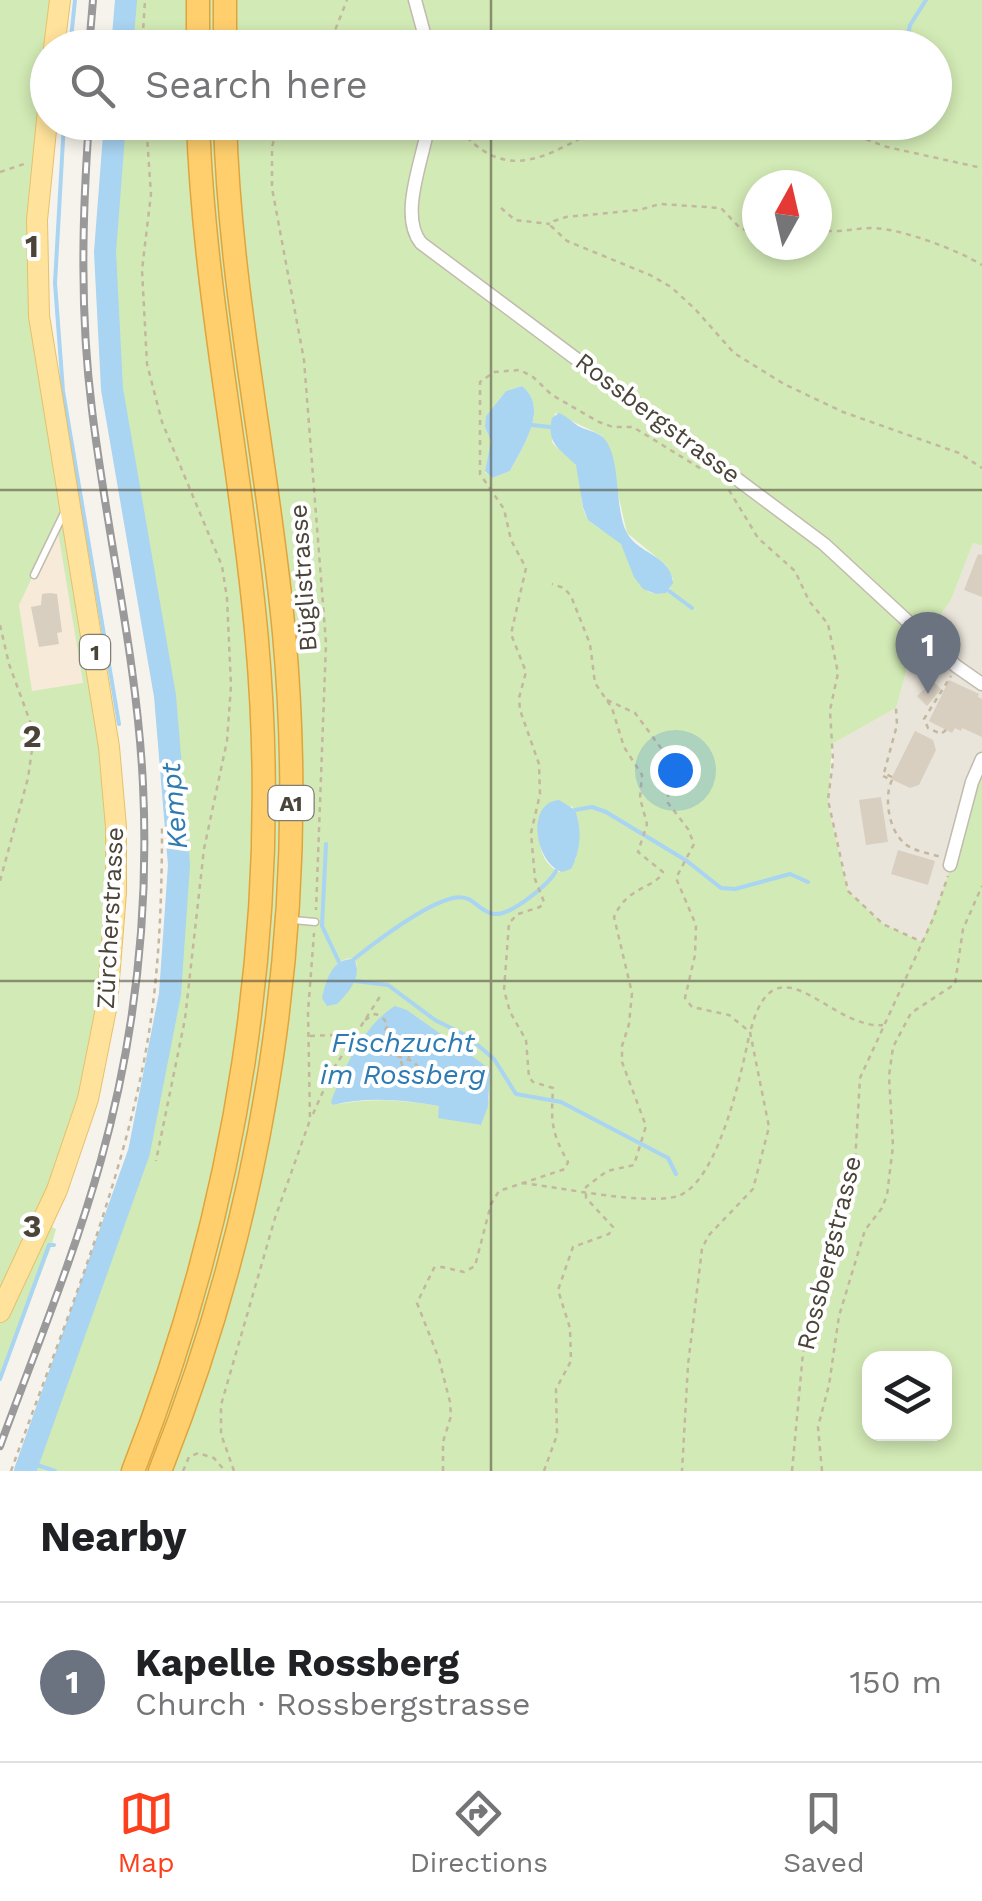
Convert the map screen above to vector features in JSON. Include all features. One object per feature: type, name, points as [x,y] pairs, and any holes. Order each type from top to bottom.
[{"type":"highway","points":[[198,0],[198,30]]},
{"type":"highway","points":[[225,0],[225,30]]},
{"type":"highway","name":"A1","points":[[132,1471],[179,1341],[218,1201],[245,1058],[261,898],[264,770],[258,656],[206,252],[199,140]]},
{"type":"highway","name":"A1","points":[[160,1471],[204,1349],[247,1191],[271,1062],[287,920],[291,769],[284,638],[236,281],[226,140]]},
{"type":"main road","points":[[56,30],[60,0]]},
{"type":"main road","name":"Zürcherstrasse","points":[[0,1312],[57,1190],[79,1130],[99,1052],[112,956],[116,876],[113,778],[39,316],[36,236],[44,140]]},
{"type":"street","points":[[415,0],[423,30]]},
{"type":"street","name":"Rossbergstrasse","points":[[425,140],[410,213],[412,229],[421,243],[824,544],[956,666],[982,684]]},
{"type":"street","points":[[951,863],[972,782],[982,759]]},
{"type":"lane","points":[[34,574],[70,507]]},
{"type":"lane","points":[[287,920],[315,922]]},
{"type":"path","points":[[143,30],[145,0]]},
{"type":"path","points":[[335,30],[347,0]]},
{"type":"path","points":[[148,140],[152,194],[142,281],[149,377],[162,422],[222,566],[231,686],[228,731],[204,849],[185,1019],[156,1162]]},
{"type":"path","name":"Büglistrasse","points":[[234,1471],[221,1434],[221,1405],[275,1218],[310,1120],[309,1036],[325,631],[306,376],[272,188],[274,140]]},
{"type":"path","points":[[473,140],[485,152],[516,162],[551,154],[577,140]]},
{"type":"path","points":[[868,140],[982,168]]},
{"type":"path","points":[[0,172],[42,159]]},
{"type":"path","points":[[501,208],[515,220],[551,225],[566,217],[664,204],[721,208],[742,229]]},
{"type":"path","points":[[551,225],[567,242],[665,284],[689,302],[734,353],[784,384],[844,412],[959,453],[982,468]]},
{"type":"path","points":[[832,232],[883,230],[926,240],[982,264]]},
{"type":"path","points":[[444,1471],[442,1446],[451,1408],[417,1300],[434,1268],[442,1266],[464,1272],[475,1266],[492,1199],[498,1191],[568,1165],[554,1134],[552,1087],[535,1083],[529,1077],[526,1040],[510,1012],[504,990],[509,923],[520,912],[542,906],[530,833],[540,794],[540,771],[519,706],[526,672],[513,644],[511,628],[526,568],[511,540],[504,509],[480,474],[480,382],[494,372],[520,370],[534,377],[556,398],[604,424],[637,429],[708,474]]},
{"type":"path","points":[[724,485],[762,542],[792,566],[809,601],[828,624],[838,674],[830,710],[834,756],[827,794],[848,890],[888,928],[922,942]]},
{"type":"path","points":[[544,1471],[557,1435],[556,1389],[571,1361],[570,1328],[559,1299],[559,1280],[573,1247],[609,1234],[613,1227],[586,1198],[585,1190],[588,1183],[604,1173],[633,1166],[646,1130],[644,1115],[622,1062],[632,993],[614,924],[616,912],[629,895],[663,875],[661,868],[638,852],[647,822],[640,798],[642,775],[624,747],[615,715],[595,683],[590,644],[571,596],[564,588],[552,584]]},
{"type":"path","points":[[0,625],[9,664],[31,724],[33,743],[28,778],[0,881]]},
{"type":"path","points":[[946,730],[941,734],[928,728],[924,719],[956,666]]},
{"type":"path","points":[[607,700],[636,715],[663,751],[669,772],[668,802],[694,840],[689,857],[677,872],[676,883],[697,930],[686,1002],[696,1009],[734,1017],[750,1032],[770,1130],[753,1189],[708,1236],[702,1249],[688,1365],[682,1471]]},
{"type":"path","points":[[896,708],[897,726],[883,774],[892,779],[887,793],[892,820],[901,840],[914,851],[951,863]]},
{"type":"path","points":[[885,822],[892,820]]},
{"type":"path","points":[[10,1471],[102,1219],[142,1068],[158,947],[162,824]]},
{"type":"path","name":"Rossbergstrasse","points":[[792,1471],[803,1352],[855,1163],[860,1078],[939,904],[951,863]]},
{"type":"path","points":[[822,1471],[818,1426],[838,1319],[865,1230],[887,1195],[892,1146],[889,1070],[893,1047],[911,1013],[955,984],[963,929],[982,886]]},
{"type":"path","points":[[519,1182],[660,1199],[676,1196],[695,1185],[707,1166],[732,1103],[762,997],[771,990],[782,987],[813,997],[859,1024],[884,1025]]},
{"type":"path","points":[[310,1120],[332,1071],[381,994]]},
{"type":"path","points":[[364,1021],[376,1014],[382,1017],[388,1024],[381,1035],[385,1049],[390,1055],[409,1060],[425,1075]]},
{"type":"path","points":[[309,1036],[334,1035]]},
{"type":"path","points":[[409,1060],[409,1052],[421,1035]]},
{"type":"path","points":[[402,1059],[404,1072],[446,1081]]},
{"type":"path","points":[[183,1471],[191,1456],[201,1453],[214,1458],[225,1471]]},
{"type":"shaded area","points":[[58,523],[83,684],[32,692],[19,605]]},
{"type":"shaded area","points":[[973,543],[982,546],[982,779],[973,777],[945,885],[922,942],[883,924],[848,891],[828,806],[832,744],[896,708],[910,658],[951,600]]},
{"type":"green space","points":[[0,0],[60,0],[52,30],[30,30],[30,140],[45,140],[36,268],[109,747],[109,988],[43,1223],[56,1229],[0,1381]],"holes":[[[57,525],[83,683],[32,691],[19,605]]]},
{"type":"green space","points":[[117,0],[982,0],[982,546],[973,543],[951,600],[910,658],[896,708],[832,744],[828,806],[848,891],[883,924],[922,942],[945,885],[974,777],[982,779],[982,1471],[21,1471],[130,1154],[154,1051],[165,932],[184,876],[183,810],[173,710],[121,408],[111,286],[117,140],[952,140],[952,30],[114,30]],"holes":[[[522,386],[534,405],[531,428],[510,471],[492,478],[485,472],[491,441],[485,427],[486,416],[506,391]],[[555,413],[601,435],[606,442],[627,533],[666,565],[673,579],[669,591],[657,594],[642,586],[619,542],[587,517],[578,469],[552,442]],[[572,806],[578,819],[576,859],[559,872],[542,852],[539,825]],[[349,958],[357,964],[355,981],[337,1004],[328,978],[339,962]],[[407,1010],[489,1069],[489,1098],[481,1125],[438,1117],[440,1106],[426,1104],[373,1100],[333,1105],[339,1082],[363,1042],[388,1011]]]},
{"type":"water","points":[[522,386],[534,405],[531,428],[510,471],[492,478],[485,471],[491,441],[485,427],[486,416],[506,391]]},
{"type":"water","points":[[559,413],[600,435],[607,443],[627,533],[667,566],[673,583],[666,593],[643,589],[621,544],[588,520],[576,465],[556,445],[551,434],[552,418]]},
{"type":"water","points":[[559,800],[575,810],[579,832],[574,862],[571,869],[562,872],[545,857],[538,834],[541,811]]},
{"type":"water","points":[[354,959],[357,972],[353,983],[337,1004],[327,1006],[322,998],[331,971],[340,962]]},
{"type":"water","name":"Fischzucht im Rossberg","points":[[395,1006],[407,1010],[490,1069],[488,1106],[481,1125],[438,1118],[439,1106],[412,1102],[373,1100],[333,1105],[336,1089],[356,1049],[374,1024]]},
{"type":"building","points":[[978,554],[982,555],[982,597],[964,590]]},
{"type":"building","points":[[42,594],[57,594],[62,632],[57,633],[59,644],[39,647],[31,607],[41,605]]},
{"type":"building","points":[[949,680],[982,699],[982,737],[962,728],[955,728],[952,733],[929,721]]},
{"type":"building","points":[[933,681],[941,689],[927,706],[917,696]]},
{"type":"building","points":[[915,731],[933,740],[936,750],[919,785],[910,788],[891,779]]},
{"type":"building","points":[[881,797],[888,842],[866,845],[859,800]]},
{"type":"building","points":[[898,850],[935,861],[928,885],[891,874]]},
{"type":"waterway","points":[[72,30],[75,0]]},
{"type":"waterway","name":"Kempt","points":[[124,30],[126,0]]},
{"type":"waterway","points":[[909,30],[926,0]]},
{"type":"waterway","points":[[63,140],[55,283],[63,391],[119,724]]},
{"type":"waterway","name":"Kempt","points":[[25,1471],[139,1152],[170,994],[179,865],[165,696],[112,389],[105,252],[114,140]]},
{"type":"waterway","points":[[532,425],[550,427]]},
{"type":"waterway","points":[[669,591],[692,608]]},
{"type":"waterway","points":[[575,810],[592,807],[606,812],[687,861],[721,888],[735,889],[790,874],[808,882]]},
{"type":"waterway","points":[[326,844],[322,926],[339,962]]},
{"type":"waterway","points":[[354,959],[441,902],[466,898],[488,913],[501,913],[529,898],[556,871]]},
{"type":"waterway","points":[[355,981],[388,985],[435,1020],[467,1036],[494,1059],[516,1094],[561,1102],[668,1158],[676,1174]]},
{"type":"waterway","points":[[0,1379],[49,1245],[54,1245]]},
{"type":"waterway","name":"Kempt","points":[[91,1259],[102,1262]]},
{"type":"waterway","points":[[28,1462],[55,1471]]},
{"type":"railway","points":[[90,30],[93,0]]},
{"type":"railway","points":[[0,1446],[101,1160],[123,1068],[141,927],[144,832],[140,738],[98,457],[85,338],[88,140]]},
{"type":"place","name":"Kapelle Rossberg","points":[[928,694]]}]
